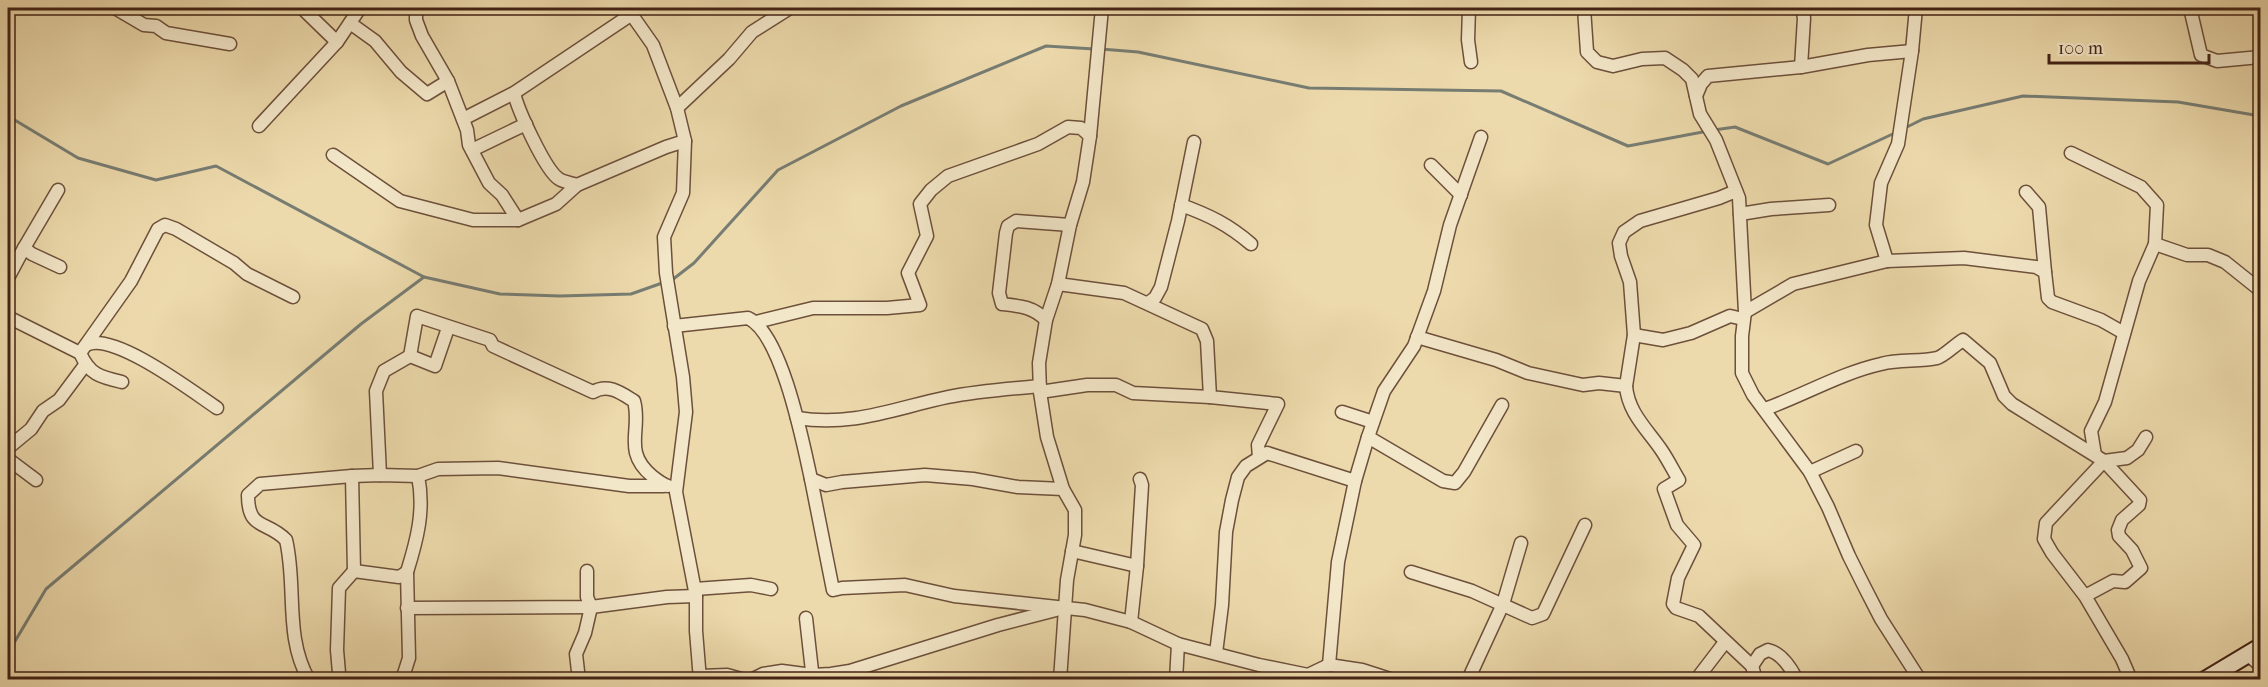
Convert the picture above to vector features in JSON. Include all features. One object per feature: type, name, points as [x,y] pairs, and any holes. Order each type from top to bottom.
[{"type":"main road","points":[[2205,680],[2256,656]]},
{"type":"street","points":[[115,8],[144,25],[156,26],[166,33],[230,44]]},
{"type":"street","points":[[302,8],[337,42]]},
{"type":"street","points":[[259,126],[337,42],[360,8]]},
{"type":"street","points":[[416,8],[416,20],[422,36],[448,81],[472,150],[489,183],[502,195],[518,220]]},
{"type":"street","points":[[677,108],[729,59],[752,32],[790,8]]},
{"type":"street","points":[[1060,680],[1066,580],[1075,535],[1075,510],[1063,489],[1047,437],[1040,389],[1039,363],[1070,225],[1083,182],[1090,136],[1102,8]]},
{"type":"street","points":[[1469,8],[1468,40],[1471,62]]},
{"type":"street","points":[[1584,8],[1587,52],[1597,62],[1613,66],[1642,59],[1665,58],[1692,79],[1700,114],[1716,140],[1736,191],[1740,214],[1744,316],[1742,373],[1754,394],[1810,472],[1863,586],[1920,680]]},
{"type":"street","points":[[1801,67],[1804,18],[1802,8]]},
{"type":"street","points":[[1887,261],[1876,225],[1881,183],[1898,144],[1916,8]]},
{"type":"street","points":[[2190,8],[2201,55],[2217,61],[2260,57]]},
{"type":"street","points":[[462,119],[514,93],[630,11],[653,45],[677,108],[685,141],[683,193],[664,237],[667,279],[683,377],[686,412],[676,492],[696,593],[700,678],[727,675],[745,680]]},
{"type":"street","points":[[350,23],[375,41],[401,72],[427,94],[448,81]]},
{"type":"street","points":[[1696,96],[1701,84],[1708,76],[1801,67],[1868,55],[1912,51]]},
{"type":"street","points":[[514,93],[516,103],[544,160],[559,179],[577,185]]},
{"type":"street","points":[[472,150],[526,124]]},
{"type":"street","points":[[756,322],[813,308],[887,308],[920,305],[908,273],[927,236],[920,204],[931,190],[948,176],[1038,144],[1068,127],[1081,128],[1090,136]]},
{"type":"street","points":[[1329,665],[1338,562],[1355,481],[1384,391],[1414,346],[1434,291],[1450,225],[1481,137]]},
{"type":"street","points":[[333,155],[400,201],[473,220],[518,220],[556,204],[577,185],[685,141]]},
{"type":"street","points":[[1148,303],[1155,298],[1161,287],[1194,142]]},
{"type":"street","points":[[2071,153],[2141,187],[2157,205],[2155,244],[2139,281],[2105,402],[2091,431],[2099,458]]},
{"type":"street","points":[[1431,165],[1461,195]]},
{"type":"street","points":[[8,278],[58,190]]},
{"type":"street","points":[[1736,191],[1640,221],[1624,232],[1619,243],[1630,282],[1634,335],[1626,395],[1633,413],[1662,452],[1679,480],[1664,489],[1677,525],[1694,545],[1678,578],[1673,604],[1676,608],[1699,616],[1752,666],[1753,680]]},
{"type":"street","points":[[2026,192],[2040,207],[2048,298],[2052,302],[2101,320],[2124,333]]},
{"type":"street","points":[[1181,205],[1210,215],[1232,227],[1251,244]]},
{"type":"street","points":[[1740,214],[1771,209],[1829,205]]},
{"type":"street","points":[[1047,320],[1036,310],[1024,306],[1002,304],[999,293],[1006,233],[1008,226],[1016,221],[1070,225]]},
{"type":"street","points":[[84,354],[131,281],[158,229],[165,225],[176,229],[234,263],[247,274],[293,297]]},
{"type":"street","points":[[2155,244],[2187,255],[2208,255],[2225,262],[2260,290]]},
{"type":"street","points":[[24,248],[60,267]]},
{"type":"street","points":[[1634,335],[1663,340],[1691,333],[1730,316],[1744,316],[1793,284],[1887,261],[1964,258],[2036,267],[2045,272]]},
{"type":"street","points":[[1058,284],[1124,293],[1202,329],[1207,341],[1210,397]]},
{"type":"street","points":[[410,356],[417,316],[490,340],[493,346],[593,392],[599,388],[615,389],[634,401],[636,409],[634,451],[645,470],[664,486]]},
{"type":"street","points":[[8,317],[84,354],[98,377],[122,382]]},
{"type":"street","points":[[674,326],[748,318],[756,322],[773,348],[797,418],[833,590],[905,585],[954,596],[1085,610],[1131,622],[1178,644],[1259,665],[1308,675],[1329,665],[1362,670],[1393,680]]},
{"type":"street","points":[[410,356],[435,366],[448,328]]},
{"type":"street","points":[[1417,337],[1496,360],[1528,373],[1583,385],[1599,383],[1626,386]]},
{"type":"street","points":[[1765,409],[1824,384],[1881,364],[1939,358],[1963,340],[1990,363],[2004,396],[2012,404],[2099,458],[2140,500],[2139,505],[2122,520],[2118,530],[2119,536],[2132,550],[2141,568],[2125,582],[2114,581],[2085,596]]},
{"type":"street","points":[[8,448],[31,429],[42,411],[59,400],[90,343],[122,349],[160,369],[217,408]]},
{"type":"street","points":[[380,475],[376,391],[384,371],[410,356]]},
{"type":"street","points":[[797,418],[818,421],[876,416],[947,397],[1087,385],[1116,385],[1133,393],[1210,397],[1278,404],[1258,445],[1259,457]]},
{"type":"street","points":[[1368,437],[1443,481],[1455,483],[1464,472],[1502,405]]},
{"type":"street","points":[[1342,412],[1373,422]]},
{"type":"street","points":[[2099,458],[2127,458],[2138,450],[2146,437]]},
{"type":"street","points":[[1810,472],[1856,452]]},
{"type":"street","points":[[1216,652],[1222,605],[1226,532],[1238,477],[1245,466],[1266,453],[1355,481]]},
{"type":"street","points":[[2099,458],[2046,523],[2044,539],[2085,596],[2122,659],[2131,680]]},
{"type":"street","points":[[8,459],[36,480]]},
{"type":"street","points":[[309,680],[302,667],[294,636],[286,540],[278,532],[255,522],[248,508],[248,495],[260,484],[352,476],[418,477],[438,469],[498,468],[629,486],[678,487]]},
{"type":"street","points":[[811,479],[826,485],[925,475],[973,479],[1018,487],[1063,489]]},
{"type":"street","points":[[336,680],[339,673],[337,650],[339,588],[354,571],[352,476]]},
{"type":"street","points":[[402,680],[409,658],[407,572],[419,533],[422,496],[418,477]]},
{"type":"street","points":[[1131,622],[1137,566],[1142,485],[1140,479]]},
{"type":"street","points":[[1411,572],[1472,591],[1532,618],[1543,614],[1585,525]]},
{"type":"street","points":[[1468,680],[1503,604],[1521,543]]},
{"type":"street","points":[[1072,551],[1137,566]]},
{"type":"street","points":[[354,571],[399,577],[407,572]]},
{"type":"street","points":[[579,680],[576,654],[585,633],[591,607],[588,597],[587,572]]},
{"type":"street","points":[[407,608],[591,607],[752,585],[771,589]]},
{"type":"street","points":[[751,680],[764,674],[782,671],[812,677],[859,668],[987,628],[1065,608]]},
{"type":"street","points":[[806,618],[812,677]]},
{"type":"street","points":[[1696,680],[1725,642]]},
{"type":"street","points":[[1176,680],[1178,644]]},
{"type":"street","points":[[1752,666],[1760,654],[1768,650],[1775,651],[1792,669],[1797,680]]},
{"type":"waterway","points":[[672,280],[694,263],[778,170],[901,106],[1046,46],[1094,49]]},
{"type":"waterway","points":[[1101,49],[1138,52],[1309,88],[1501,91],[1628,146],[1708,131]]},
{"type":"waterway","points":[[1903,129],[1923,119],[2023,96],[2178,102],[2260,116]]},
{"type":"waterway","points":[[8,116],[78,158],[156,180],[216,166],[424,277],[500,294],[560,296],[631,294],[665,282]]},
{"type":"waterway","points":[[1714,130],[1735,127],[1828,164],[1897,132]]},
{"type":"waterway","points":[[8,653],[46,589],[361,324],[424,277]]}]
